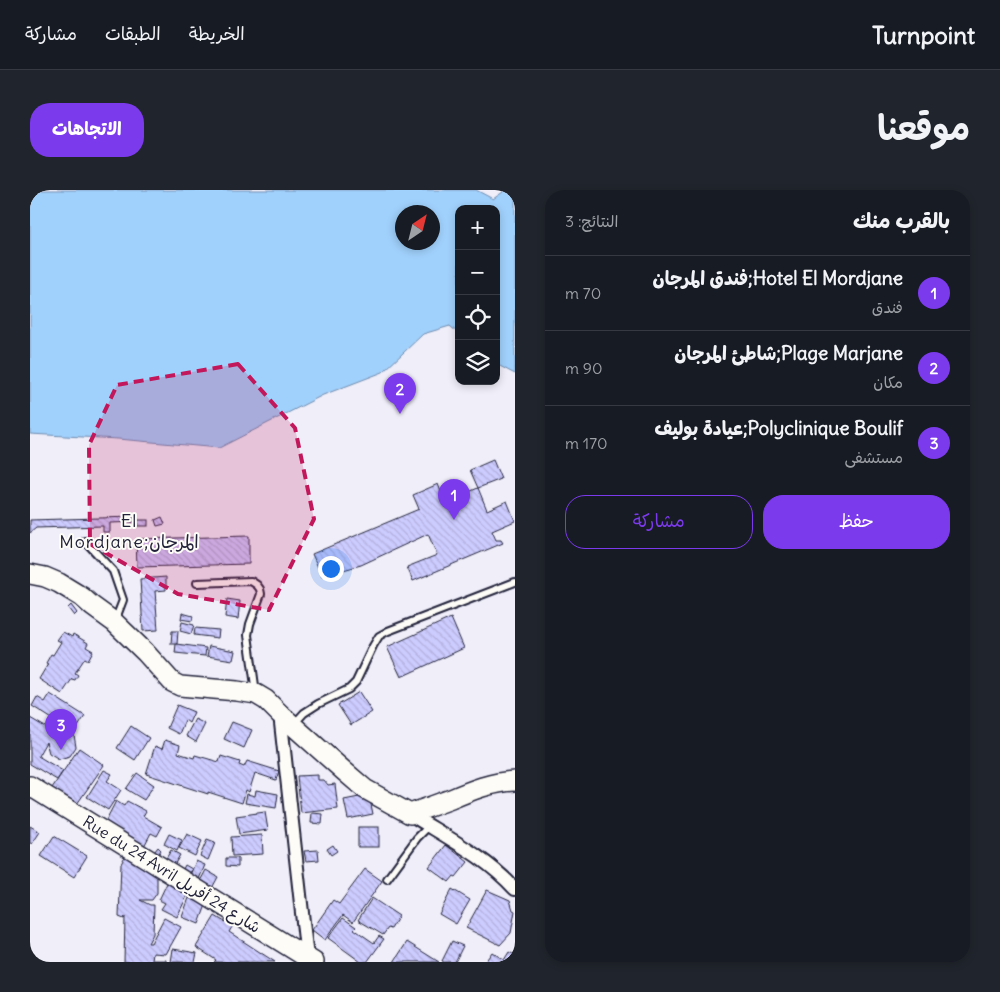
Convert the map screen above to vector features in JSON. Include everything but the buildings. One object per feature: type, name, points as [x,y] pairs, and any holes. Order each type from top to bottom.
[{"type":"street","points":[[30,574],[45,577],[59,583],[82,597],[114,622],[172,682],[180,686],[256,694],[266,700],[286,720],[365,789],[410,814],[471,852],[515,889]]},
{"type":"street","points":[[286,720],[310,960]]},
{"type":"street","points":[[410,814],[486,785],[515,781]]},
{"type":"street","name":"Rue du 24 Avril شارع 24 أفريل","points":[[30,786],[310,960]]},
{"type":"lane","points":[[85,541],[113,571],[123,600],[114,622]]},
{"type":"lane","points":[[197,583],[250,581],[260,589],[261,594],[248,635],[256,694]]},
{"type":"lane","points":[[286,720],[304,713],[349,689],[356,682],[379,636],[515,582]]},
{"type":"lane","points":[[388,879],[417,838],[429,826]]},
{"type":"highlighted area","points":[[238,364],[295,428],[314,519],[269,610],[178,594],[90,544],[89,445],[117,385]]},
{"type":"water","points":[[30,190],[476,190],[493,199],[503,190],[515,190],[515,374],[500,366],[500,205],[455,205],[455,330],[450,326],[423,334],[383,372],[323,395],[219,448],[118,439],[30,434]]},
{"type":"place","name":"Plage Marjane;شاطئ المرجان","points":[[400,414]]},
{"type":"place","name":"Hotel El Mordjane;فندق المرجان","points":[[454,520]]},
{"type":"place","name":"Polyclinique Boulif;عيادة بوليف","points":[[61,750]]},
{"type":"district","name":"El Mordjane;المرجان","points":[[129,531]]}]
